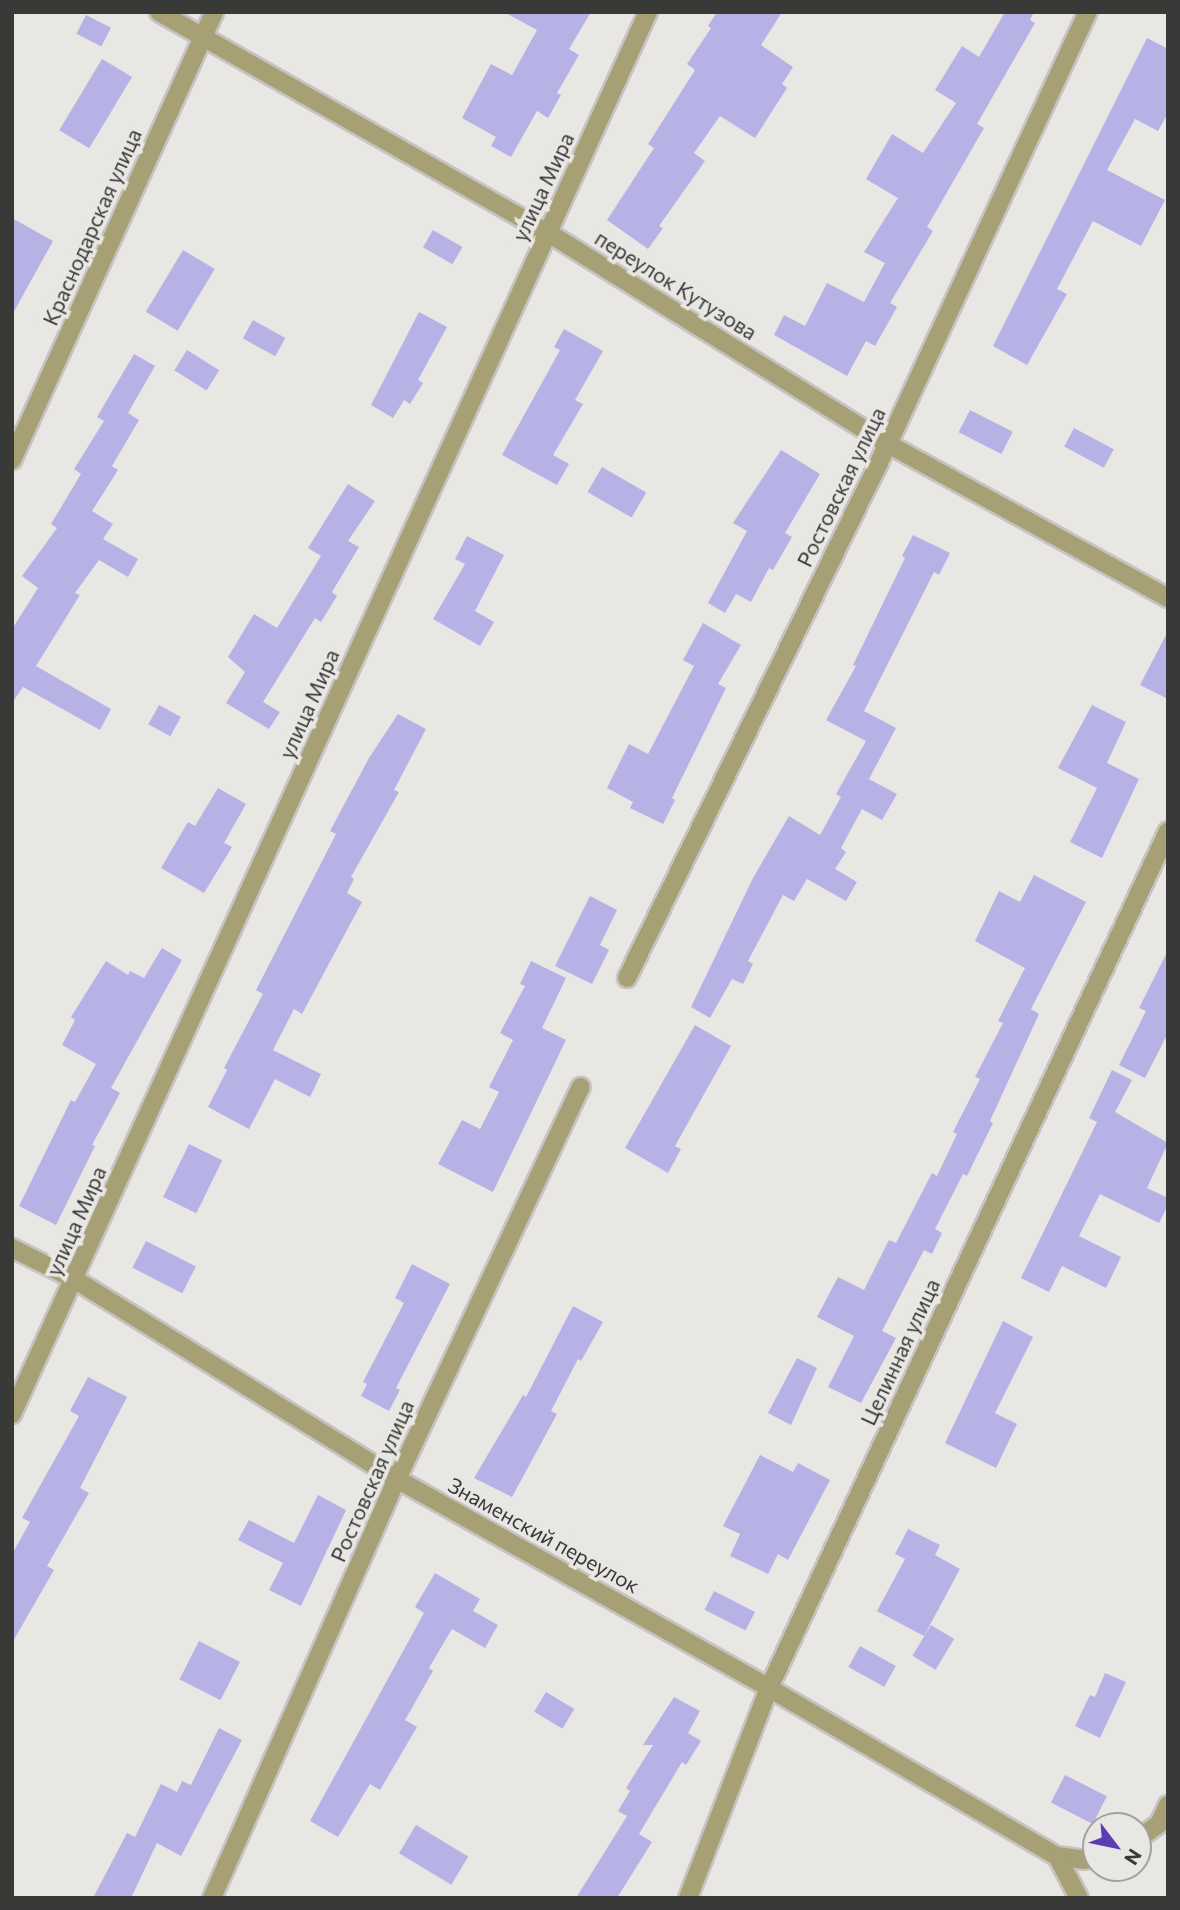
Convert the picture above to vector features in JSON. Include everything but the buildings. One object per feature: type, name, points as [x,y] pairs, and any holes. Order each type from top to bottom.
[{"type":"street","name":"переулок Кутузова","points":[[159,12],[547,232],[888,444],[1168,598]]},
{"type":"street","name":"Краснодарская улица","points":[[12,460],[214,12]]},
{"type":"street","name":"улица Мира","points":[[12,1414],[648,12]]},
{"type":"street","name":"Ростовская улица","points":[[628,978],[888,444],[1088,12]]},
{"type":"street","name":"Целинная улица","points":[[688,1898],[769,1688],[1168,831]]},
{"type":"street","name":"Ростовская улица","points":[[212,1898],[397,1479],[581,1087]]},
{"type":"street","name":"Знаменский переулок","points":[[12,1248],[74,1279],[397,1479],[769,1688],[1057,1856]]},
{"type":"street","points":[[1152,1829],[1159,1824],[1168,1805]]},
{"type":"street","points":[[1057,1856],[1082,1860]]},
{"type":"street","points":[[1057,1856],[1079,1898]]}]
